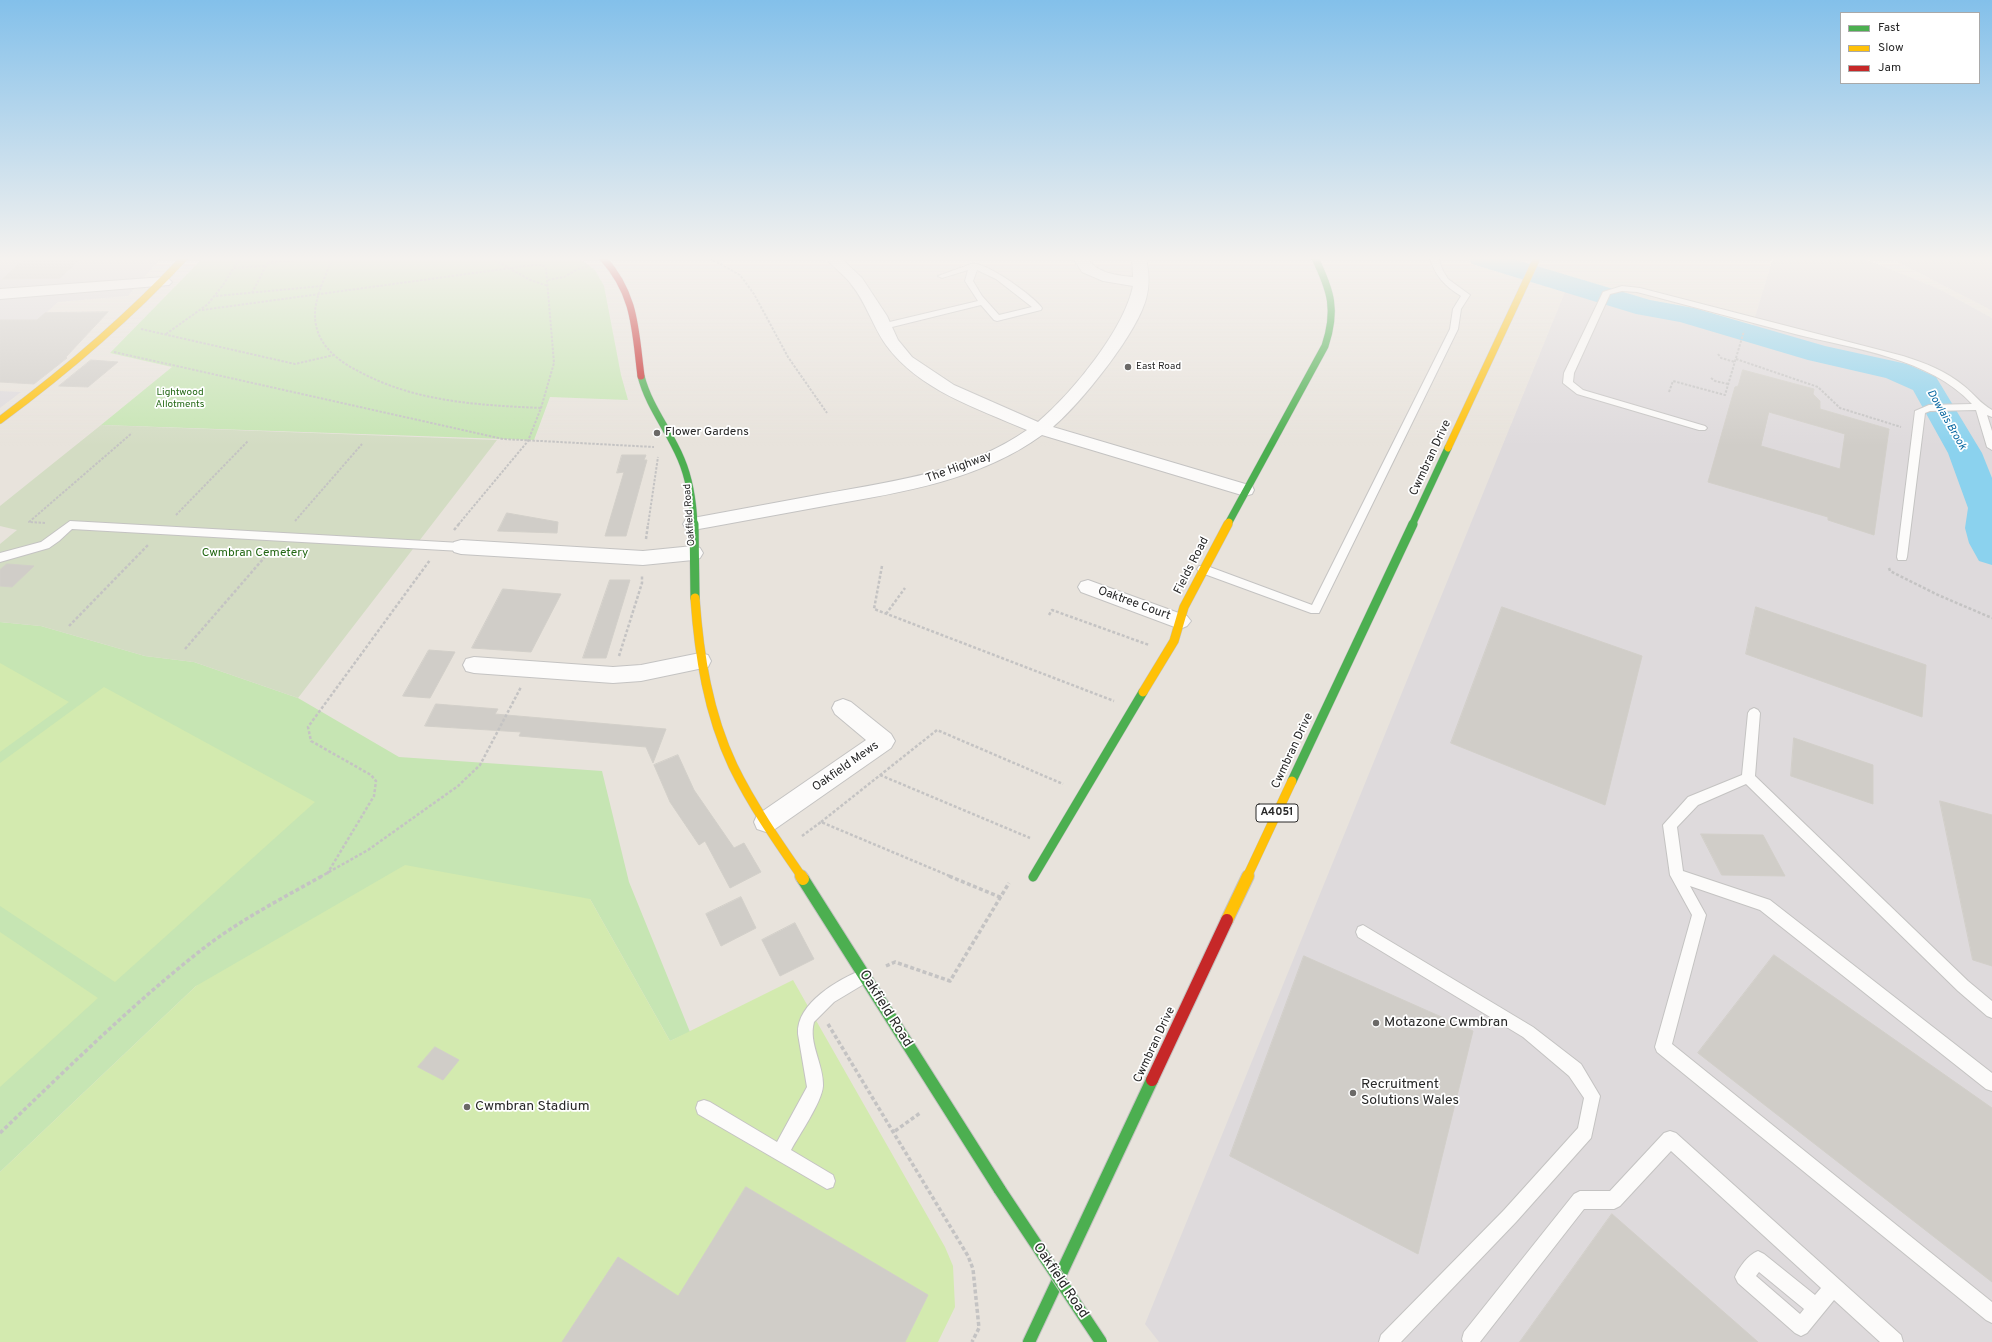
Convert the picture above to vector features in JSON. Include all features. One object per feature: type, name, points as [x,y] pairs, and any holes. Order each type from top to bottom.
[{"type":"street","points":[[0,420],[124,321]]},
{"type":"street","name":"Oakfield Road","points":[[632,321],[643,382],[650,399],[676,447],[685,468],[690,488],[693,524],[696,627],[700,661],[712,712],[728,757],[744,787],[1000,1190],[1101,1342]]},
{"type":"street","points":[[881,321],[891,341],[906,360],[948,389],[1040,429],[1245,490]]},
{"type":"street","name":"The Highway","points":[[693,524],[904,486],[949,473],[984,460],[1019,443],[1040,429],[1059,412],[1118,338],[1129,321]]},
{"type":"street","name":"Fields Road","points":[[1033,877],[1174,641],[1184,607],[1245,490],[1322,353],[1333,328],[1333,321]]},
{"type":"street","name":"Cwmbran Drive","points":[[1029,1342],[1507,321]]},
{"type":"street","name":"Oakfield Road","points":[[461,547],[643,558],[693,553]]},
{"type":"street","name":"Oaktree Court","points":[[1088,587],[1180,621]]},
{"type":"street","points":[[474,665],[613,675],[641,673],[700,661]]},
{"type":"street","name":"Oakfield Mews","points":[[766,822],[883,741],[843,708]]},
{"type":"lane","points":[[884,326],[906,321]]},
{"type":"lane","points":[[1203,569],[1315,610],[1454,329],[1455,321]]},
{"type":"lane","points":[[1593,321],[1569,373],[1568,383],[1580,392],[1702,428]]},
{"type":"lane","points":[[1753,321],[1900,358],[1928,367],[1956,383],[1967,392],[1980,407],[1992,414]]},
{"type":"lane","points":[[1902,557],[1920,411],[1929,408],[1980,407]]},
{"type":"lane","points":[[1980,407],[1992,447]]},
{"type":"lane","points":[[0,558],[17,551],[45,545],[53,541],[70,525],[461,547]]},
{"type":"lane","points":[[1748,778],[1754,713]]},
{"type":"lane","points":[[1748,778],[1693,801],[1670,825],[1677,875],[1700,914],[1663,1047],[1992,1314]]},
{"type":"lane","points":[[1748,778],[1963,986],[1992,1011]]},
{"type":"lane","points":[[1677,875],[1765,905],[1992,1083]]},
{"type":"lane","points":[[1363,932],[1528,1032],[1574,1070],[1592,1096],[1585,1132],[1510,1216],[1388,1342]]},
{"type":"lane","points":[[780,1153],[813,1095],[814,1078],[805,1025],[806,1018],[817,1006],[864,976]]},
{"type":"lane","points":[[704,1108],[827,1181]]},
{"type":"lane","points":[[1471,1340],[1580,1200],[1614,1200],[1670,1139],[1894,1342]]},
{"type":"lane","points":[[1816,1308],[1833,1287]]},
{"type":"path","points":[[166,334],[186,321]]},
{"type":"path","points":[[315,321],[317,329],[326,346],[334,355],[369,378],[395,389],[411,394],[463,403],[541,408]]},
{"type":"path","points":[[327,874],[374,796],[376,781],[371,775],[311,741],[308,727],[440,546],[528,441],[541,408],[554,363],[551,321]]},
{"type":"path","points":[[768,321],[788,357],[827,413]]},
{"type":"path","points":[[1669,392],[1673,381],[1725,395],[1747,321]]},
{"type":"path","points":[[121,324],[295,364],[334,355]]},
{"type":"path","points":[[92,347],[503,439],[659,448]]},
{"type":"path","points":[[1718,354],[1721,358],[1735,362]]},
{"type":"path","points":[[1736,359],[1818,387],[1840,408],[1917,432]]},
{"type":"path","points":[[1711,378],[1715,381],[1728,384]]},
{"type":"path","points":[[70,525],[29,522],[132,433]]},
{"type":"path","points":[[1902,557],[1889,563],[1890,571],[1938,595],[1992,618]]},
{"type":"path","points":[[882,566],[874,609],[1134,708]]},
{"type":"path","points":[[886,614],[905,588]]},
{"type":"path","points":[[1049,615],[1052,610],[1168,651]]},
{"type":"path","points":[[0,1133],[177,969],[226,932],[254,914],[368,850],[458,786],[480,765],[531,669]]},
{"type":"path","points":[[783,848],[821,822],[936,730],[1083,793]]},
{"type":"path","points":[[880,775],[1051,847]]},
{"type":"path","points":[[821,822],[1002,898]]},
{"type":"path","points":[[864,976],[895,962],[950,981],[1002,898],[1017,869],[1033,877]]},
{"type":"path","points":[[817,1006],[895,1131],[971,1262],[979,1328],[972,1342]]},
{"type":"path","points":[[895,1131],[941,1097]]},
{"type":"shaded area","points":[[0,321],[38,321],[0,355]]},
{"type":"shaded area","points":[[1553,321],[1711,321],[1751,330],[1754,321],[1992,321],[1992,1342],[1159,1342],[1145,1324]]},
{"type":"shaded area","points":[[0,391],[21,392],[0,408]]},
{"type":"green space","name":"Lightwood Allotments","points":[[142,321],[611,321],[621,375],[628,400],[550,397],[534,440],[101,425],[172,367],[110,353]]},
{"type":"green space","name":"Cwmbran Cemetery","points":[[101,425],[497,440],[298,698],[194,662],[145,656],[41,626],[0,622],[0,544],[17,530],[0,526],[0,506]]},
{"type":"green space","points":[[0,622],[41,626],[145,656],[194,662],[298,698],[399,757],[602,771],[629,882],[690,1032],[670,1041],[590,899],[196,986],[0,1172]]},
{"type":"green space","points":[[0,663],[69,702],[0,752]]},
{"type":"green space","points":[[104,687],[315,802],[115,982],[0,906],[0,763]]},
{"type":"green space","name":"Cwmbran Stadium","points":[[405,865],[590,899],[670,1041],[793,980],[945,1247],[953,1266],[955,1307],[938,1342],[0,1342],[0,1172],[196,986]]},
{"type":"green space","points":[[0,932],[98,998],[0,1087]]},
{"type":"building","points":[[0,321],[100,321],[66,357],[67,358],[34,384],[0,382]]},
{"type":"building","points":[[91,360],[118,362],[88,387],[59,386]]},
{"type":"building","points":[[1743,370],[1814,389],[1813,394],[1820,401],[1820,409],[1889,429],[1874,535],[1828,520],[1828,517],[1708,482],[1735,387],[1738,386]],"holes":[[[1769,412],[1845,434],[1840,469],[1761,446]]]},
{"type":"building","points":[[622,455],[646,455],[644,460],[647,460],[626,536],[605,536],[624,472],[617,473]]},
{"type":"building","points":[[507,513],[558,522],[557,533],[498,531]]},
{"type":"building","points":[[7,564],[34,566],[12,587],[0,586],[0,570]]},
{"type":"building","points":[[610,580],[630,580],[606,658],[583,658]]},
{"type":"building","points":[[503,589],[561,594],[531,652],[472,648]]},
{"type":"building","points":[[1502,607],[1642,656],[1605,805],[1451,743]]},
{"type":"building","points":[[1756,607],[1926,665],[1922,717],[1746,654]]},
{"type":"building","points":[[429,650],[455,652],[430,698],[403,696]]},
{"type":"building","points":[[436,704],[498,709],[495,714],[666,729],[653,763],[646,747],[519,736],[521,732],[425,726]]},
{"type":"building","points":[[1794,738],[1873,765],[1873,804],[1791,776]]},
{"type":"building","points":[[678,755],[694,790],[734,848],[744,843],[761,872],[730,888],[705,841],[699,845],[670,802],[654,765]]},
{"type":"building","points":[[1940,801],[1992,815],[1992,966],[1973,960]]},
{"type":"building","points":[[1701,834],[1763,835],[1785,876],[1722,875]]},
{"type":"building","points":[[741,897],[756,928],[721,946],[706,914]]},
{"type":"building","points":[[795,923],[814,959],[780,976],[762,940]]},
{"type":"building","points":[[1774,955],[1992,1108],[1992,1282],[1698,1053]]},
{"type":"building","points":[[1304,956],[1473,1031],[1418,1254],[1230,1156]]},
{"type":"building","points":[[435,1047],[459,1060],[443,1080],[418,1067]]},
{"type":"building","points":[[746,1187],[928,1295],[905,1342],[562,1342],[618,1257],[678,1296]]},
{"type":"building","points":[[1612,1214],[1758,1342],[1520,1342]]},
{"type":"waterway","name":"Dowlais Brook","points":[[1706,321],[1819,354],[1896,371],[1925,384],[1965,453],[1986,508],[1983,528],[1987,543],[1992,552]]},
{"type":"traffic: fast","points":[[1229,522],[1325,346],[1332,321]]},
{"type":"traffic: fast","points":[[641,376],[644,388],[654,411],[675,446],[685,470],[689,486],[694,517],[695,598]]},
{"type":"traffic: fast","points":[[1292,781],[1448,448]]},
{"type":"traffic: fast","points":[[1033,877],[1143,692]]},
{"type":"traffic: fast","points":[[803,879],[1000,1190]]},
{"type":"traffic: fast","points":[[1029,1342],[1152,1080]]},
{"type":"traffic: fast","points":[[1000,1190],[1101,1342]]},
{"type":"traffic: slow","points":[[0,420],[49,383],[121,321]]},
{"type":"traffic: slow","points":[[1448,448],[1508,321]]},
{"type":"traffic: slow","points":[[1143,692],[1174,641],[1184,607],[1229,522]]},
{"type":"traffic: slow","points":[[695,598],[699,647],[703,671],[715,719],[723,742],[751,799],[803,879]]},
{"type":"traffic: slow","points":[[1227,920],[1292,781]]},
{"type":"traffic: jam","points":[[634,321],[641,376]]},
{"type":"traffic: jam","points":[[1152,1080],[1227,920]]},
{"type":"place","name":"East Road","points":[[1128,367]]},
{"type":"place","name":"Flower Gardens","points":[[657,433]]},
{"type":"place","name":"Motazone Cwmbran","points":[[1376,1023]]},
{"type":"place","name":"Recruitment Solutions Wales","points":[[1353,1093]]},
{"type":"place","name":"Cwmbran Stadium","points":[[467,1107]]}]
